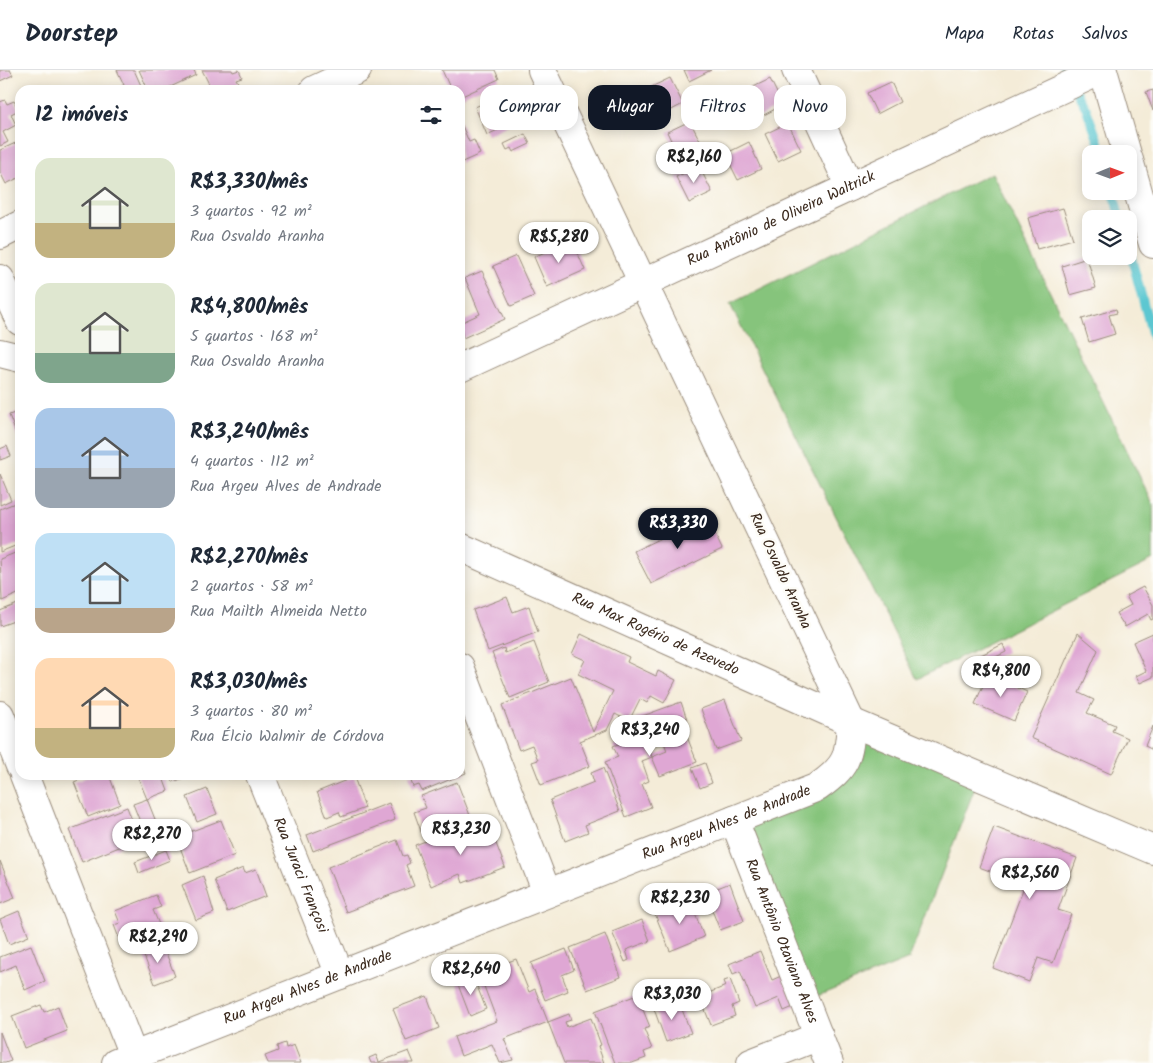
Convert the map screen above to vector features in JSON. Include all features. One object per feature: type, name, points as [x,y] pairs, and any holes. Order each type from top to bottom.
[{"type":"street","points":[[325,85],[357,70]]},
{"type":"street","name":"Rua Osvaldo Aranha","points":[[542,70],[851,722]]},
{"type":"street","points":[[796,70],[850,187]]},
{"type":"street","points":[[1096,73],[1124,145]]},
{"type":"street","name":"Rua Antônio de Oliveira Waltrick","points":[[465,366],[1096,73]]},
{"type":"street","points":[[1138,192],[1153,244]]},
{"type":"street","points":[[0,234],[15,227]]},
{"type":"street","points":[[0,279],[15,310]]},
{"type":"street","points":[[0,353],[15,357]]},
{"type":"street","name":"Rua Max Rogério de Azevedo","points":[[465,549],[851,722]]},
{"type":"street","points":[[465,679],[547,893]]},
{"type":"street","points":[[0,714],[15,753]]},
{"type":"street","points":[[851,722],[1153,850]]},
{"type":"street","name":"Rua Argeu Alves de Andrade","points":[[129,1061],[340,975],[818,787],[839,772],[850,749],[851,722]]},
{"type":"street","points":[[26,780],[129,1061]]},
{"type":"street","name":"Rua Juraci Françosi","points":[[262,780],[340,975]]},
{"type":"street","name":"Rua Antônio Otaviano Alves","points":[[734,820],[829,1063]]},
{"type":"street","points":[[751,1063],[818,1036]]},
{"type":"green space","points":[[992,173],[1153,504],[1153,560],[917,679],[730,304]]},
{"type":"green space","points":[[851,722],[979,777],[909,959],[805,1001],[734,820],[818,787]]},
{"type":"building","points":[[0,70],[10,70],[13,75],[0,81]]},
{"type":"building","points":[[117,70],[134,70],[141,85],[124,85]]},
{"type":"building","points":[[139,70],[194,70],[196,75],[175,85],[146,85]]},
{"type":"building","points":[[202,70],[232,70],[233,72],[239,70],[242,77],[236,79],[239,85],[210,85]]},
{"type":"building","points":[[442,70],[495,70],[499,79],[486,85],[480,85],[480,88],[465,95],[465,85],[449,85]]},
{"type":"building","points":[[684,70],[711,70],[689,81]]},
{"type":"building","points":[[670,78],[681,100],[681,105],[671,110],[671,85],[655,85]]},
{"type":"building","points":[[770,79],[774,87],[774,110],[764,115],[764,85],[757,85]]},
{"type":"building","points":[[891,82],[900,102],[877,114],[867,93]]},
{"type":"building","points":[[1153,90],[1153,111],[1146,92]]},
{"type":"building","points":[[5,100],[7,104],[14,101],[15,112],[11,114],[15,126],[3,132],[8,142],[0,146],[0,102]]},
{"type":"building","points":[[480,105],[480,119],[475,107]]},
{"type":"building","points":[[681,125],[681,130],[694,130],[703,147],[680,159],[667,132]]},
{"type":"building","points":[[485,130],[498,130],[487,135]]},
{"type":"building","points":[[774,130],[791,130],[801,150],[778,161],[765,134]]},
{"type":"building","points":[[465,133],[469,142],[474,140],[480,154],[465,161]]},
{"type":"building","points":[[525,134],[530,144],[513,152],[511,148],[507,150],[504,144]]},
{"type":"building","points":[[749,142],[761,169],[738,180],[725,154]]},
{"type":"building","points":[[15,143],[15,180],[6,184],[0,172],[0,150]]},
{"type":"building","points":[[699,166],[712,192],[689,203],[676,177]]},
{"type":"building","points":[[1063,208],[1073,239],[1037,249],[1028,218]]},
{"type":"building","points":[[564,243],[567,250],[575,247],[585,270],[547,287],[534,257]]},
{"type":"building","points":[[516,256],[534,296],[511,306],[493,266]]},
{"type":"building","points":[[1082,260],[1082,265],[1089,265],[1096,288],[1070,295],[1062,266]]},
{"type":"building","points":[[482,271],[505,319],[465,337],[465,321],[480,314],[465,278]]},
{"type":"building","points":[[1116,309],[1117,313],[1109,315],[1115,334],[1089,342],[1082,319]]},
{"type":"building","points":[[15,413],[15,431],[9,415]]},
{"type":"building","points":[[7,446],[11,456],[0,460],[0,449]]},
{"type":"building","points":[[0,474],[11,500],[0,505]]},
{"type":"building","points":[[15,503],[15,546],[0,552],[0,509]]},
{"type":"building","points":[[706,516],[722,549],[651,584],[634,551]]},
{"type":"building","points":[[15,553],[15,595],[2,601],[0,559]]},
{"type":"building","points":[[1143,587],[1153,605],[1153,619],[1151,620],[1148,614],[1125,627],[1116,613],[1131,605],[1126,596]]},
{"type":"building","points":[[507,597],[513,612],[529,606],[538,632],[488,651],[473,610]]},
{"type":"building","points":[[15,605],[15,623],[14,621],[0,626],[0,611]]},
{"type":"building","points":[[1078,633],[1098,650],[1079,693],[1094,700],[1087,713],[1115,725],[1112,731],[1128,738],[1111,774],[1031,738]]},
{"type":"building","points":[[1153,633],[1153,677],[1140,683],[1136,676],[1146,671],[1133,642]]},
{"type":"building","points":[[581,634],[629,657],[627,662],[656,676],[658,671],[676,680],[664,703],[651,696],[647,703],[640,699],[629,721],[615,714],[607,730],[580,741],[590,766],[541,785],[532,762],[538,760],[532,745],[519,750],[502,705],[571,677],[593,732],[613,691],[578,674],[585,660],[572,654]]},
{"type":"building","points":[[534,642],[549,682],[510,698],[492,653],[504,648],[505,653]]},
{"type":"building","points":[[1003,644],[1006,652],[967,671],[963,664]]},
{"type":"building","points":[[988,674],[1027,692],[1014,721],[975,704]]},
{"type":"building","points":[[725,700],[741,741],[716,750],[701,709]]},
{"type":"building","points":[[681,702],[688,722],[682,724],[697,762],[660,776],[652,757],[667,751],[659,728],[644,734],[637,718]]},
{"type":"building","points":[[1153,726],[1153,750],[1145,746]]},
{"type":"building","points":[[644,734],[652,757],[642,761],[649,781],[642,784],[651,807],[626,817],[605,762],[618,757],[613,746]]},
{"type":"building","points":[[705,763],[712,783],[700,788],[692,768]]},
{"type":"building","points":[[603,768],[620,811],[585,825],[588,832],[565,841],[550,800],[594,782],[591,773]]},
{"type":"building","points":[[79,780],[111,780],[120,804],[88,817],[74,782]]},
{"type":"building","points":[[139,780],[164,780],[168,791],[147,799]]},
{"type":"building","points":[[347,780],[355,780],[365,808],[341,817],[339,812],[327,817],[317,792]]},
{"type":"building","points":[[411,780],[449,780],[422,791],[419,785],[413,787]]},
{"type":"building","points":[[457,782],[471,818],[423,837],[414,812],[426,808],[421,796]]},
{"type":"building","points":[[207,789],[217,814],[197,822],[187,797]]},
{"type":"building","points":[[147,799],[164,842],[146,849],[141,836],[145,834],[133,804]]},
{"type":"building","points":[[389,803],[395,820],[313,851],[307,835]]},
{"type":"building","points":[[127,807],[139,839],[82,862],[69,830]]},
{"type":"building","points":[[221,820],[235,855],[190,873],[176,837]]},
{"type":"building","points":[[489,825],[505,867],[463,883],[460,874],[431,886],[415,845],[444,834],[447,841]]},
{"type":"building","points":[[994,827],[1077,858],[1058,910],[1071,914],[1053,963],[1038,958],[1029,982],[993,968],[1025,884],[979,867]]},
{"type":"building","points":[[397,840],[403,856],[407,855],[410,863],[406,865],[414,886],[346,912],[328,867]]},
{"type":"building","points":[[166,850],[170,860],[139,873],[135,862]]},
{"type":"building","points":[[0,861],[15,898],[0,904]]},
{"type":"building","points":[[243,868],[245,873],[256,869],[266,896],[227,912],[214,880]]},
{"type":"building","points":[[203,876],[214,913],[196,920],[182,885]]},
{"type":"building","points":[[730,883],[744,921],[720,930],[705,893]]},
{"type":"building","points":[[156,895],[161,907],[153,910],[163,934],[123,949],[114,925],[120,923],[115,911]]},
{"type":"building","points":[[690,900],[704,937],[670,951],[655,914]]},
{"type":"building","points":[[19,911],[29,936],[9,944],[0,919]]},
{"type":"building","points":[[642,920],[650,941],[626,950],[629,960],[625,962],[612,932]]},
{"type":"building","points":[[605,934],[621,977],[587,990],[570,948]]},
{"type":"building","points":[[162,943],[175,976],[155,984],[142,951]]},
{"type":"building","points":[[31,945],[45,981],[25,990],[16,965],[0,972],[0,957]]},
{"type":"building","points":[[566,949],[574,970],[562,975],[568,991],[545,1000],[531,963]]},
{"type":"building","points":[[760,951],[772,980],[788,973],[798,1005],[784,1011],[779,998],[755,1008],[740,971],[733,974],[729,964]]},
{"type":"building","points":[[516,959],[529,992],[535,989],[548,1022],[504,1039],[513,1060],[500,1063],[492,1044],[461,1056],[454,1037],[497,1021],[479,973]]},
{"type":"building","points":[[473,976],[486,1009],[470,1016],[457,982]]},
{"type":"building","points":[[730,979],[739,1003],[732,1006],[735,1016],[711,1025],[703,1005],[709,1002],[706,994],[726,986],[724,981]]},
{"type":"building","points":[[637,995],[650,1027],[644,1029],[652,1049],[644,1052],[646,1058],[632,1063],[615,1063],[595,1011]]},
{"type":"building","points":[[427,996],[439,1028],[406,1041],[393,1009]]},
{"type":"building","points":[[678,999],[691,1033],[666,1042],[654,1009]]},
{"type":"building","points":[[41,1005],[44,1012],[58,1006],[67,1031],[24,1048],[12,1016]]},
{"type":"building","points":[[569,1014],[571,1020],[565,1022],[567,1027],[591,1018],[601,1045],[598,1046],[604,1063],[564,1063],[548,1022]]},
{"type":"building","points":[[0,1032],[11,1061],[5,1063],[0,1063]]},
{"type":"building","points":[[285,1043],[286,1048],[294,1045],[301,1063],[268,1063],[265,1056],[278,1051],[277,1046]]},
{"type":"building","points":[[409,1051],[414,1063],[371,1063],[369,1058],[376,1055],[379,1062]]},
{"type":"waterway","points":[[1064,70],[1086,108],[1100,145]]},
{"type":"waterway","points":[[1115,200],[1118,210]]},
{"type":"waterway","points":[[1133,265],[1153,338]]}]
